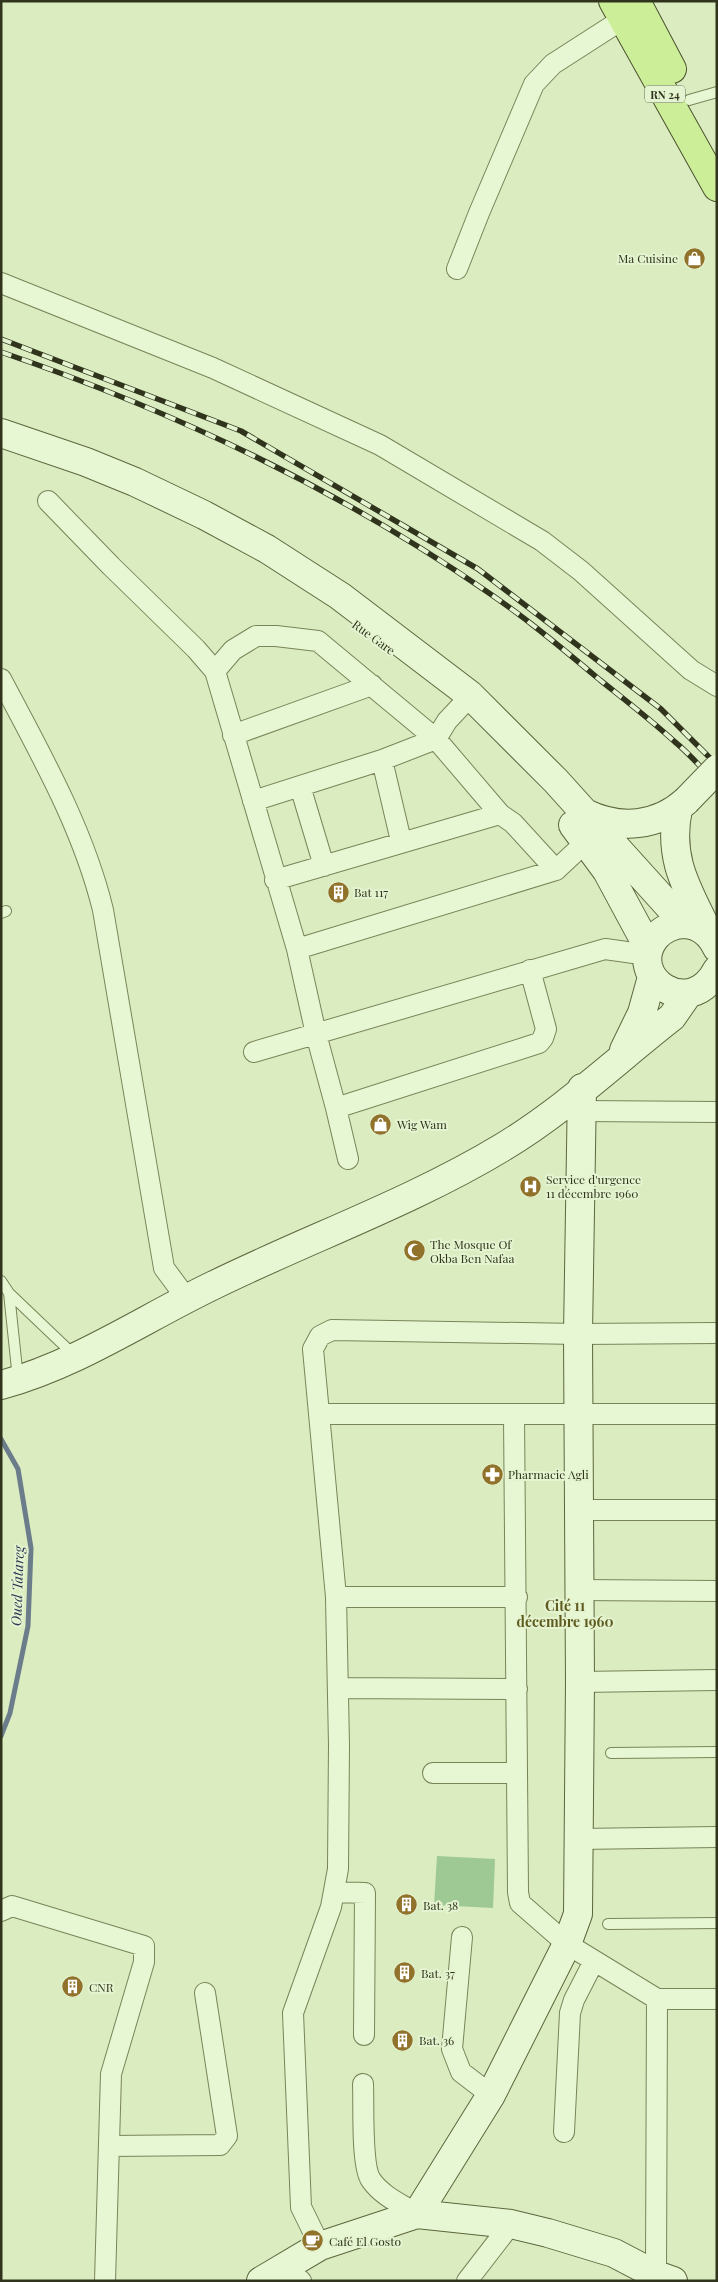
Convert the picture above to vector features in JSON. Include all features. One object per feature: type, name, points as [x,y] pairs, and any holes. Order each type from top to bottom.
[{"type":"main road","name":"RN 24","points":[[624,7],[688,100],[717,149]]},
{"type":"main road","name":"RN 24","points":[[624,7],[717,187]]},
{"type":"street","points":[[457,268],[534,84],[553,64],[624,7]]},
{"type":"street","points":[[1,283],[213,368],[380,445],[542,542],[581,571],[691,670],[717,686]]},
{"type":"street","name":"Rue Gare","points":[[1,433],[86,462],[135,482],[204,515],[267,549],[340,596],[470,695],[556,782],[660,896]]},
{"type":"street","name":"Rue Gare","points":[[1,446],[82,474],[197,526],[259,560],[332,606],[384,644],[461,706],[524,767],[587,841],[620,892],[660,947]]},
{"type":"street","points":[[48,501],[111,566],[190,642],[215,671],[275,880],[297,949],[316,1034],[348,1158]]},
{"type":"street","points":[[215,671],[233,650],[256,636],[276,636],[318,641],[436,739],[500,814],[513,823],[556,870]]},
{"type":"street","points":[[1,679],[75,826],[96,883],[103,910],[164,1268],[187,1299]]},
{"type":"street","points":[[234,736],[372,685]]},
{"type":"street","points":[[253,801],[382,760],[436,739],[447,721],[461,706]]},
{"type":"street","points":[[382,760],[401,841]]},
{"type":"street","points":[[584,813],[609,823],[623,825],[650,822],[676,809],[717,769]]},
{"type":"street","points":[[300,786],[324,866]]},
{"type":"street","points":[[676,809],[660,856],[660,947],[667,991],[699,997]]},
{"type":"street","points":[[676,809],[674,832],[675,856],[679,871],[713,942]]},
{"type":"street","points":[[275,880],[401,841],[500,814]]},
{"type":"street","points":[[297,949],[556,870],[587,841]]},
{"type":"street","points":[[254,1052],[605,949],[660,947],[699,928],[713,942]]},
{"type":"street","points":[[619,1058],[642,1013],[660,947]]},
{"type":"street","points":[[336,1108],[539,1043],[546,1030],[530,970]]},
{"type":"street","points":[[10,1382],[76,1358],[213,1285],[440,1181],[504,1147],[538,1123],[582,1099],[619,1058],[699,997],[717,970]]},
{"type":"street","points":[[582,1099],[717,1112]]},
{"type":"street","points":[[417,2214],[491,2095],[567,1944],[578,1914],[580,1590],[578,1334],[582,1099]]},
{"type":"street","points":[[320,2246],[301,2207],[293,2013],[331,1907],[338,1869],[336,1597],[313,1349],[320,1336],[332,1330],[578,1334],[717,1333]]},
{"type":"street","points":[[318,1414],[717,1414]]},
{"type":"street","points":[[514,1415],[518,1892],[520,1903],[567,1944],[657,1999],[717,1999]]},
{"type":"street","points":[[579,1510],[717,1510]]},
{"type":"street","points":[[580,1590],[717,1591]]},
{"type":"street","points":[[336,1597],[516,1597]]},
{"type":"street","points":[[580,1682],[717,1680]]},
{"type":"street","points":[[338,1688],[517,1689]]},
{"type":"street","points":[[434,1772],[517,1774]]},
{"type":"street","points":[[579,1839],[717,1837]]},
{"type":"street","points":[[334,1892],[365,1893],[364,2035]]},
{"type":"street","points":[[1,1911],[12,1906],[144,1946],[144,1962],[111,2074],[105,2281]]},
{"type":"street","points":[[462,1936],[452,2049],[462,2072],[491,2095]]},
{"type":"street","points":[[564,2132],[570,2013],[574,2000],[594,1961]]},
{"type":"street","points":[[109,2146],[220,2145],[227,2136],[205,1993]]},
{"type":"street","points":[[261,2281],[293,2274],[320,2246],[417,2214],[511,2224],[579,2241],[614,2253],[665,2278],[657,1999]]},
{"type":"street","points":[[363,2084],[364,2133],[369,2178],[382,2193],[417,2214]]},
{"type":"street","points":[[467,2281],[511,2224]]},
{"type":"lane","points":[[688,100],[717,92]]},
{"type":"lane","points":[[1,1281],[9,1293],[76,1358]]},
{"type":"lane","points":[[9,1293],[10,1382]]},
{"type":"lane","points":[[611,1753],[717,1752]]},
{"type":"lane","points":[[608,1924],[717,1923]]},
{"type":"green space","points":[[437,1856],[495,1859],[493,1908],[434,1905]]},
{"type":"waterway","name":"Oued Tatareg","points":[[1,1439],[18,1469],[31,1548],[28,1626],[10,1713],[1,1736]]},
{"type":"railway","points":[[1,339],[241,431],[478,569],[661,709],[717,765]]},
{"type":"railway","points":[[1,352],[128,399],[190,426],[252,455],[372,519],[430,554],[501,601],[530,623],[657,726],[717,784]]},
{"type":"place","name":"Ma Cuisine","points":[[694,258]]},
{"type":"place","name":"Bat 117","points":[[338,892]]},
{"type":"place","name":"Wig Wam","points":[[381,1124]]},
{"type":"place","name":"Service d'urgence 11 décembre 1960","points":[[530,1186]]},
{"type":"place","name":"The Mosque Of Okba Ben Nafaa","points":[[414,1251]]},
{"type":"place","name":"Pharmacie Agli","points":[[492,1474]]},
{"type":"place","name":"Bat. 38","points":[[407,1905]]},
{"type":"place","name":"Bat. 37","points":[[405,1973]]},
{"type":"place","name":"CNR","points":[[73,1987]]},
{"type":"place","name":"Bat. 36","points":[[403,2040]]},
{"type":"place","name":"Café El Gosto","points":[[313,2241]]},
{"type":"district","name":"Cité 11 décembre 1960","points":[[565,1614]]}]
